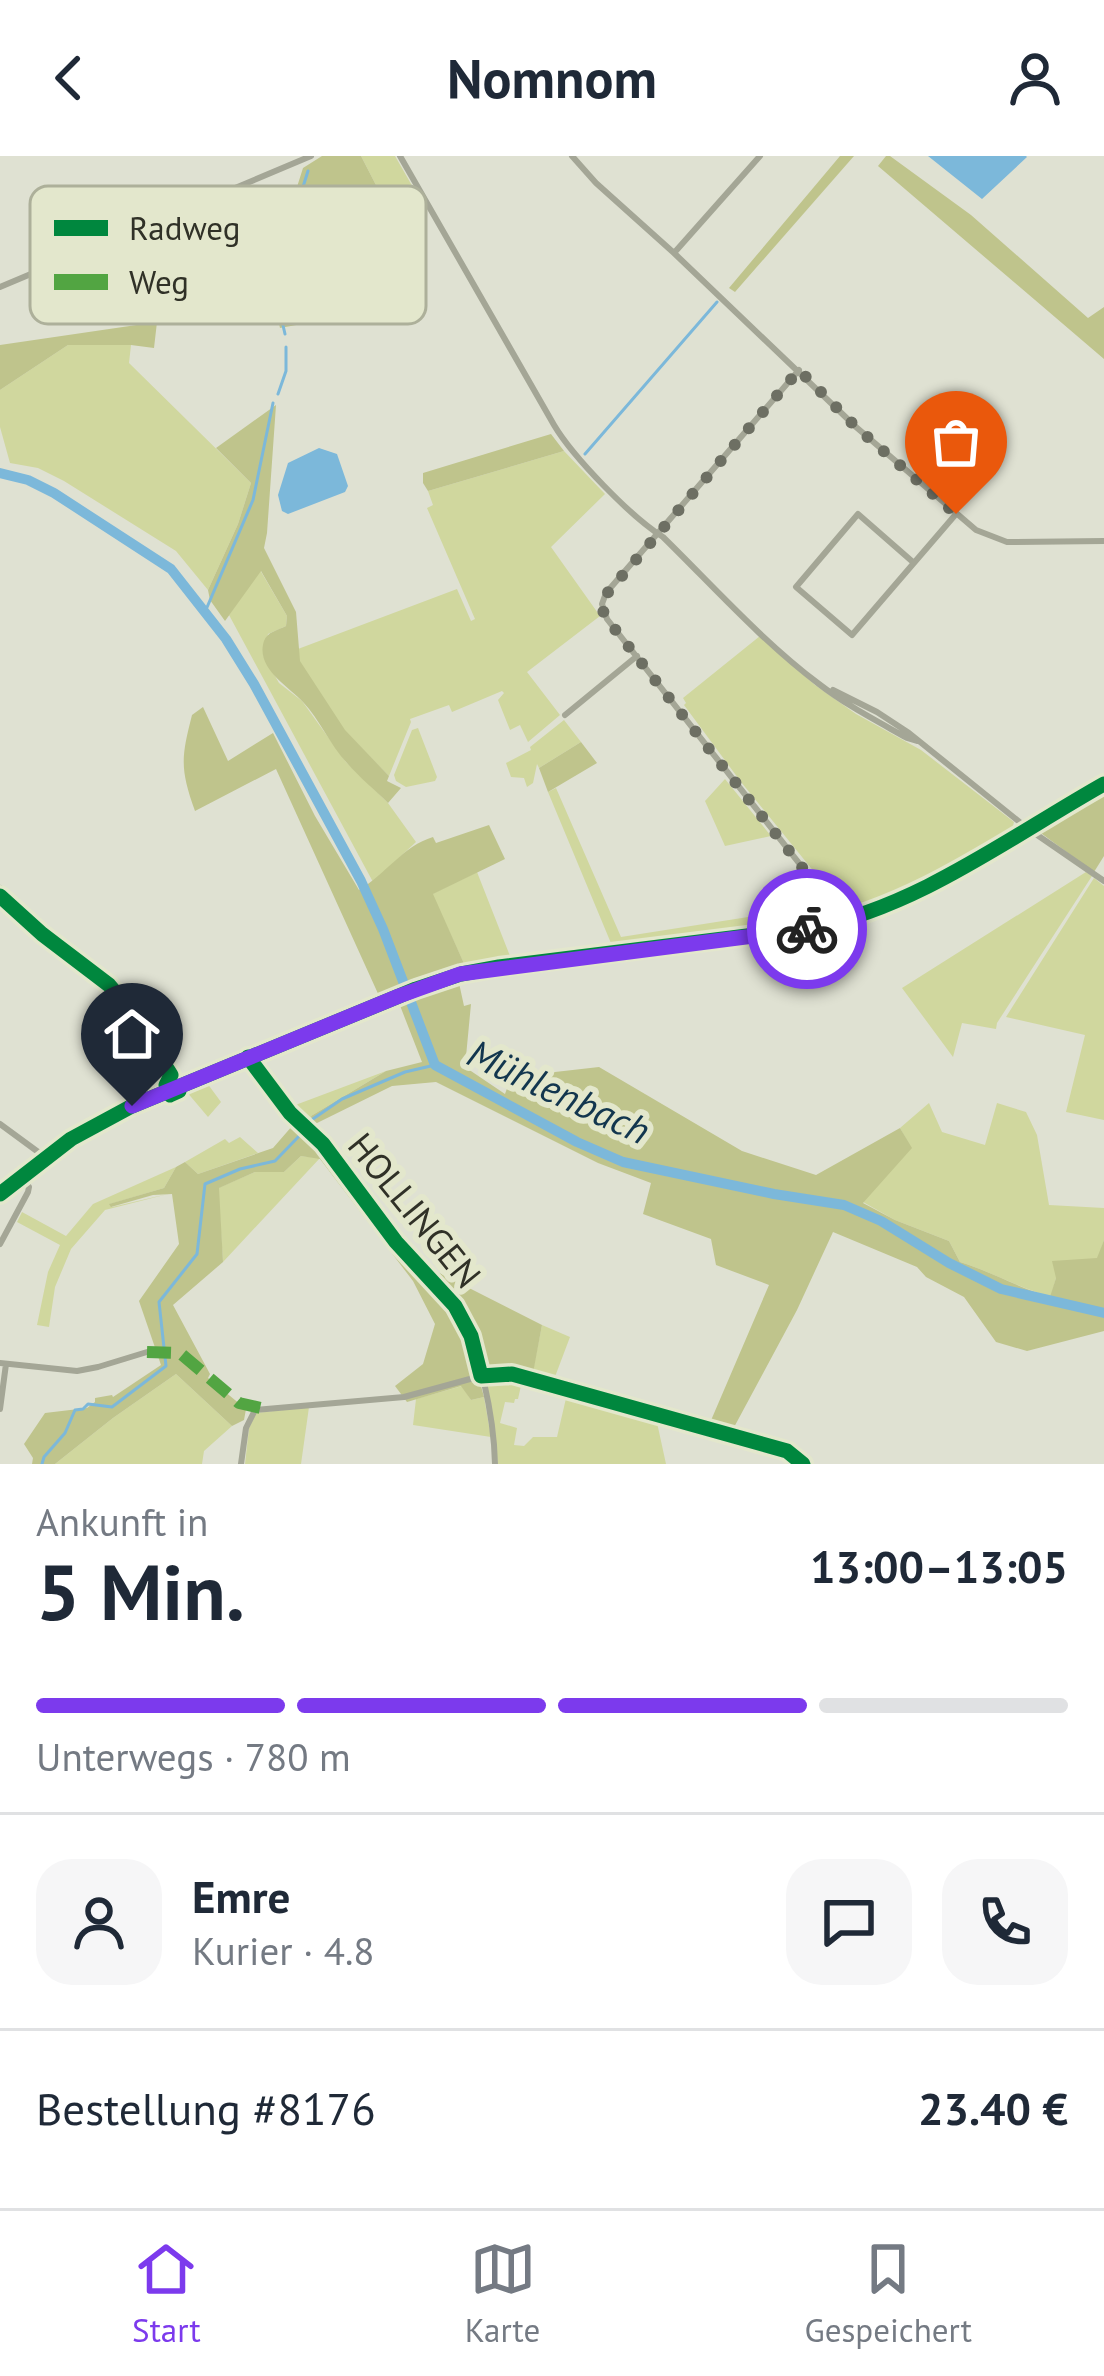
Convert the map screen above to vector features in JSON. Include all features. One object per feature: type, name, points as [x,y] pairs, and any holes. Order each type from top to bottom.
[{"type":"street","points":[[241,186],[311,156]]},
{"type":"street","points":[[400,156],[417,186]]},
{"type":"street","points":[[572,156],[856,427],[982,534],[1007,542],[1104,541]]},
{"type":"street","points":[[744,174],[745,156]]},
{"type":"street","points":[[674,253],[760,156]]},
{"type":"street","points":[[426,201],[563,439],[646,526],[818,683],[877,712],[1027,829],[1104,881]]},
{"type":"street","points":[[0,287],[30,274]]},
{"type":"street","points":[[799,370],[603,598],[603,611],[845,922]]},
{"type":"street","points":[[914,563],[858,514],[796,587],[852,635],[914,563],[956,514]]},
{"type":"street","points":[[565,715],[637,656]]},
{"type":"street","points":[[0,1193],[96,1124],[416,989],[499,967],[845,922],[896,903],[1104,784]]},
{"type":"street","points":[[0,888],[121,989],[183,1084]]},
{"type":"street","name":"HOLLINGEN","points":[[248,1058],[465,1322],[492,1427],[495,1464]]},
{"type":"street","points":[[0,1124],[45,1157]]},
{"type":"street","points":[[0,1244],[28,1192],[22,1175]]},
{"type":"street","points":[[0,1409],[3,1364],[76,1371],[147,1352]]},
{"type":"street","points":[[476,1354],[487,1368],[501,1373],[787,1450],[803,1464]]},
{"type":"street","points":[[242,1464],[246,1428],[255,1410],[404,1397],[501,1373]]},
{"type":"green space","points":[[322,156],[361,156],[376,186],[297,186],[303,168]]},
{"type":"green space","points":[[361,156],[395,156],[412,186],[376,186]]},
{"type":"green space","points":[[840,156],[854,156],[735,292],[729,288]]},
{"type":"green space","points":[[886,156],[971,215],[1088,318],[1104,307],[1104,359],[878,166]]},
{"type":"green space","points":[[157,324],[154,348],[68,345],[0,390],[0,345]]},
{"type":"green space","points":[[68,345],[131,345],[129,363],[251,483],[208,590],[176,551],[64,481],[38,468],[10,463],[0,427],[0,390]]},
{"type":"green space","points":[[276,405],[264,548],[296,612],[300,661],[345,730],[389,776],[387,781],[401,788],[388,803],[347,763],[309,709],[268,668],[264,641],[286,626],[287,616],[261,571],[225,621],[210,600],[208,590],[251,483],[216,448]]},
{"type":"green space","points":[[551,434],[564,451],[428,491],[423,483],[423,473]]},
{"type":"green space","points":[[564,451],[605,494],[551,547],[600,616],[527,672],[560,715],[528,742],[520,725],[510,730],[498,700],[502,691],[452,712],[449,705],[410,719],[389,776],[344,730],[299,661],[298,649],[457,589],[471,621],[475,619],[427,508],[433,505],[428,491]]},
{"type":"green space","points":[[260,570],[287,616],[286,626],[268,634],[263,655],[279,683],[302,701],[346,762],[388,803],[416,842],[373,882],[229,615]]},
{"type":"green space","points":[[760,636],[815,685],[921,750],[1014,822],[1011,834],[894,899],[850,911],[841,905],[684,705],[683,698]]},
{"type":"green space","points":[[203,707],[228,761],[273,733],[359,890],[422,841],[433,837],[436,843],[489,825],[505,859],[433,894],[466,968],[380,998],[276,769],[195,811],[184,753],[192,715]]},
{"type":"green space","points":[[564,720],[581,742],[539,768],[537,764],[533,783],[527,787],[524,778],[511,777],[506,763],[531,750]]},
{"type":"green space","points":[[418,728],[437,777],[406,787],[394,775],[412,730]]},
{"type":"green space","points":[[581,742],[597,763],[548,792],[539,768]]},
{"type":"green space","points":[[725,779],[771,836],[725,846],[705,801]]},
{"type":"green space","points":[[556,788],[621,937],[825,905],[823,917],[812,923],[613,948],[548,792]]},
{"type":"green space","points":[[1104,795],[1104,856],[1094,872],[1038,831]]},
{"type":"green space","points":[[477,872],[512,961],[466,968],[432,894]]},
{"type":"green space","points":[[1086,872],[1092,876],[996,1029],[962,1023],[953,1057],[902,988]]},
{"type":"green space","points":[[1094,878],[1104,886],[1104,1120],[1066,1112],[1085,1035],[1006,1017]]},
{"type":"green space","points":[[459,983],[464,1006],[471,1004],[465,1067],[505,1094],[511,1077],[599,1067],[742,1151],[816,1175],[900,1128],[912,1148],[863,1203],[949,1241],[960,1262],[1050,1297],[1056,1278],[1052,1261],[1097,1258],[1104,1240],[1104,1331],[1027,1351],[996,1342],[964,1297],[917,1267],[833,1232],[732,1431],[709,1425],[769,1285],[716,1265],[711,1239],[643,1214],[651,1183],[598,1163],[436,1082],[392,1086],[313,1125],[311,1116],[386,1071],[422,1062],[399,1003]]},
{"type":"green space","points":[[386,1071],[311,1116],[313,1125],[290,1107]]},
{"type":"green space","points":[[207,1083],[221,1102],[208,1117],[186,1091]]},
{"type":"green space","points":[[929,1103],[942,1132],[985,1145],[997,1103],[1026,1112],[1037,1135],[1049,1205],[1104,1208],[1104,1240],[1098,1258],[1056,1278],[1051,1297],[960,1262],[949,1241],[863,1202],[911,1148],[900,1128]]},
{"type":"green space","points":[[293,1125],[325,1152],[408,1257],[542,1325],[531,1384],[508,1375],[478,1375],[484,1397],[471,1400],[461,1386],[407,1402],[395,1386],[423,1364],[435,1324],[413,1281],[320,1159],[301,1156],[284,1172],[255,1172],[219,1188],[223,1262],[173,1305],[208,1378],[246,1409],[244,1420],[232,1426],[176,1374],[55,1464],[32,1464],[24,1444],[45,1413],[87,1408],[95,1398],[113,1397],[161,1365],[139,1301],[179,1244],[172,1194],[109,1204],[164,1188],[176,1167],[185,1162],[198,1174],[273,1148]]},
{"type":"green space","points":[[240,1137],[258,1153],[198,1174],[185,1162],[225,1139],[229,1143]]},
{"type":"green space","points":[[301,1156],[320,1158],[223,1262],[218,1188],[255,1172],[284,1172]]},
{"type":"green space","points":[[176,1167],[164,1188],[110,1204],[172,1193],[105,1210],[71,1249],[55,1287],[49,1327],[37,1325],[48,1272],[60,1245],[17,1222],[22,1212],[66,1236],[93,1204]]},
{"type":"green space","points":[[542,1325],[570,1337],[553,1382],[532,1375]]},
{"type":"green space","points":[[176,1374],[232,1426],[204,1451],[202,1464],[55,1464],[113,1418]]},
{"type":"green space","points":[[500,1374],[522,1381],[518,1399],[505,1402],[500,1423],[517,1428],[514,1445],[524,1446],[533,1437],[557,1437],[567,1394],[656,1418],[666,1464],[498,1464],[486,1381]]},
{"type":"green space","points":[[462,1386],[471,1400],[484,1397],[491,1437],[413,1425],[416,1399]]},
{"type":"green space","points":[[309,1407],[301,1464],[245,1464],[249,1428],[256,1413]]},
{"type":"water","points":[[928,156],[1026,156],[1027,157],[982,199]]},
{"type":"water","points":[[319,448],[337,454],[348,486],[345,492],[288,514],[282,511],[278,495],[288,463]]},
{"type":"waterway","points":[[303,186],[308,171]]},
{"type":"waterway","points":[[585,454],[717,302]]},
{"type":"waterway","points":[[283,324],[285,334]]},
{"type":"waterway","points":[[278,394],[286,371],[286,347]]},
{"type":"waterway","points":[[205,612],[253,500],[273,403]]},
{"type":"waterway","name":"Mühlenbach","points":[[0,473],[54,493],[171,569],[226,639],[361,881],[435,1065],[623,1162],[844,1205],[1001,1289],[1104,1313]]},
{"type":"waterway","points":[[42,1464],[75,1410],[88,1404],[112,1407],[166,1366],[159,1302],[197,1254],[205,1184],[275,1161],[307,1123],[342,1099],[405,1072],[435,1065]]},
{"type":"marked path","points":[[147,1352],[180,1353],[239,1403],[261,1408]]},
{"type":"cycle path","points":[[0,1194],[71,1139],[132,1106],[416,989],[499,967],[811,928],[850,918],[926,887],[1104,784]]},
{"type":"cycle path","points":[[0,896],[109,985],[171,1075],[166,1085],[170,1095],[179,1091]]},
{"type":"cycle path","points":[[248,1057],[290,1113],[323,1144],[396,1242],[455,1306],[471,1336],[481,1376],[512,1374],[787,1451],[803,1464]]},
{"type":"way so far","points":[[807,929],[845,922],[607,619],[603,598],[799,370],[956,514]]},
{"type":"route","points":[[132,1106],[460,974],[807,929]]}]
